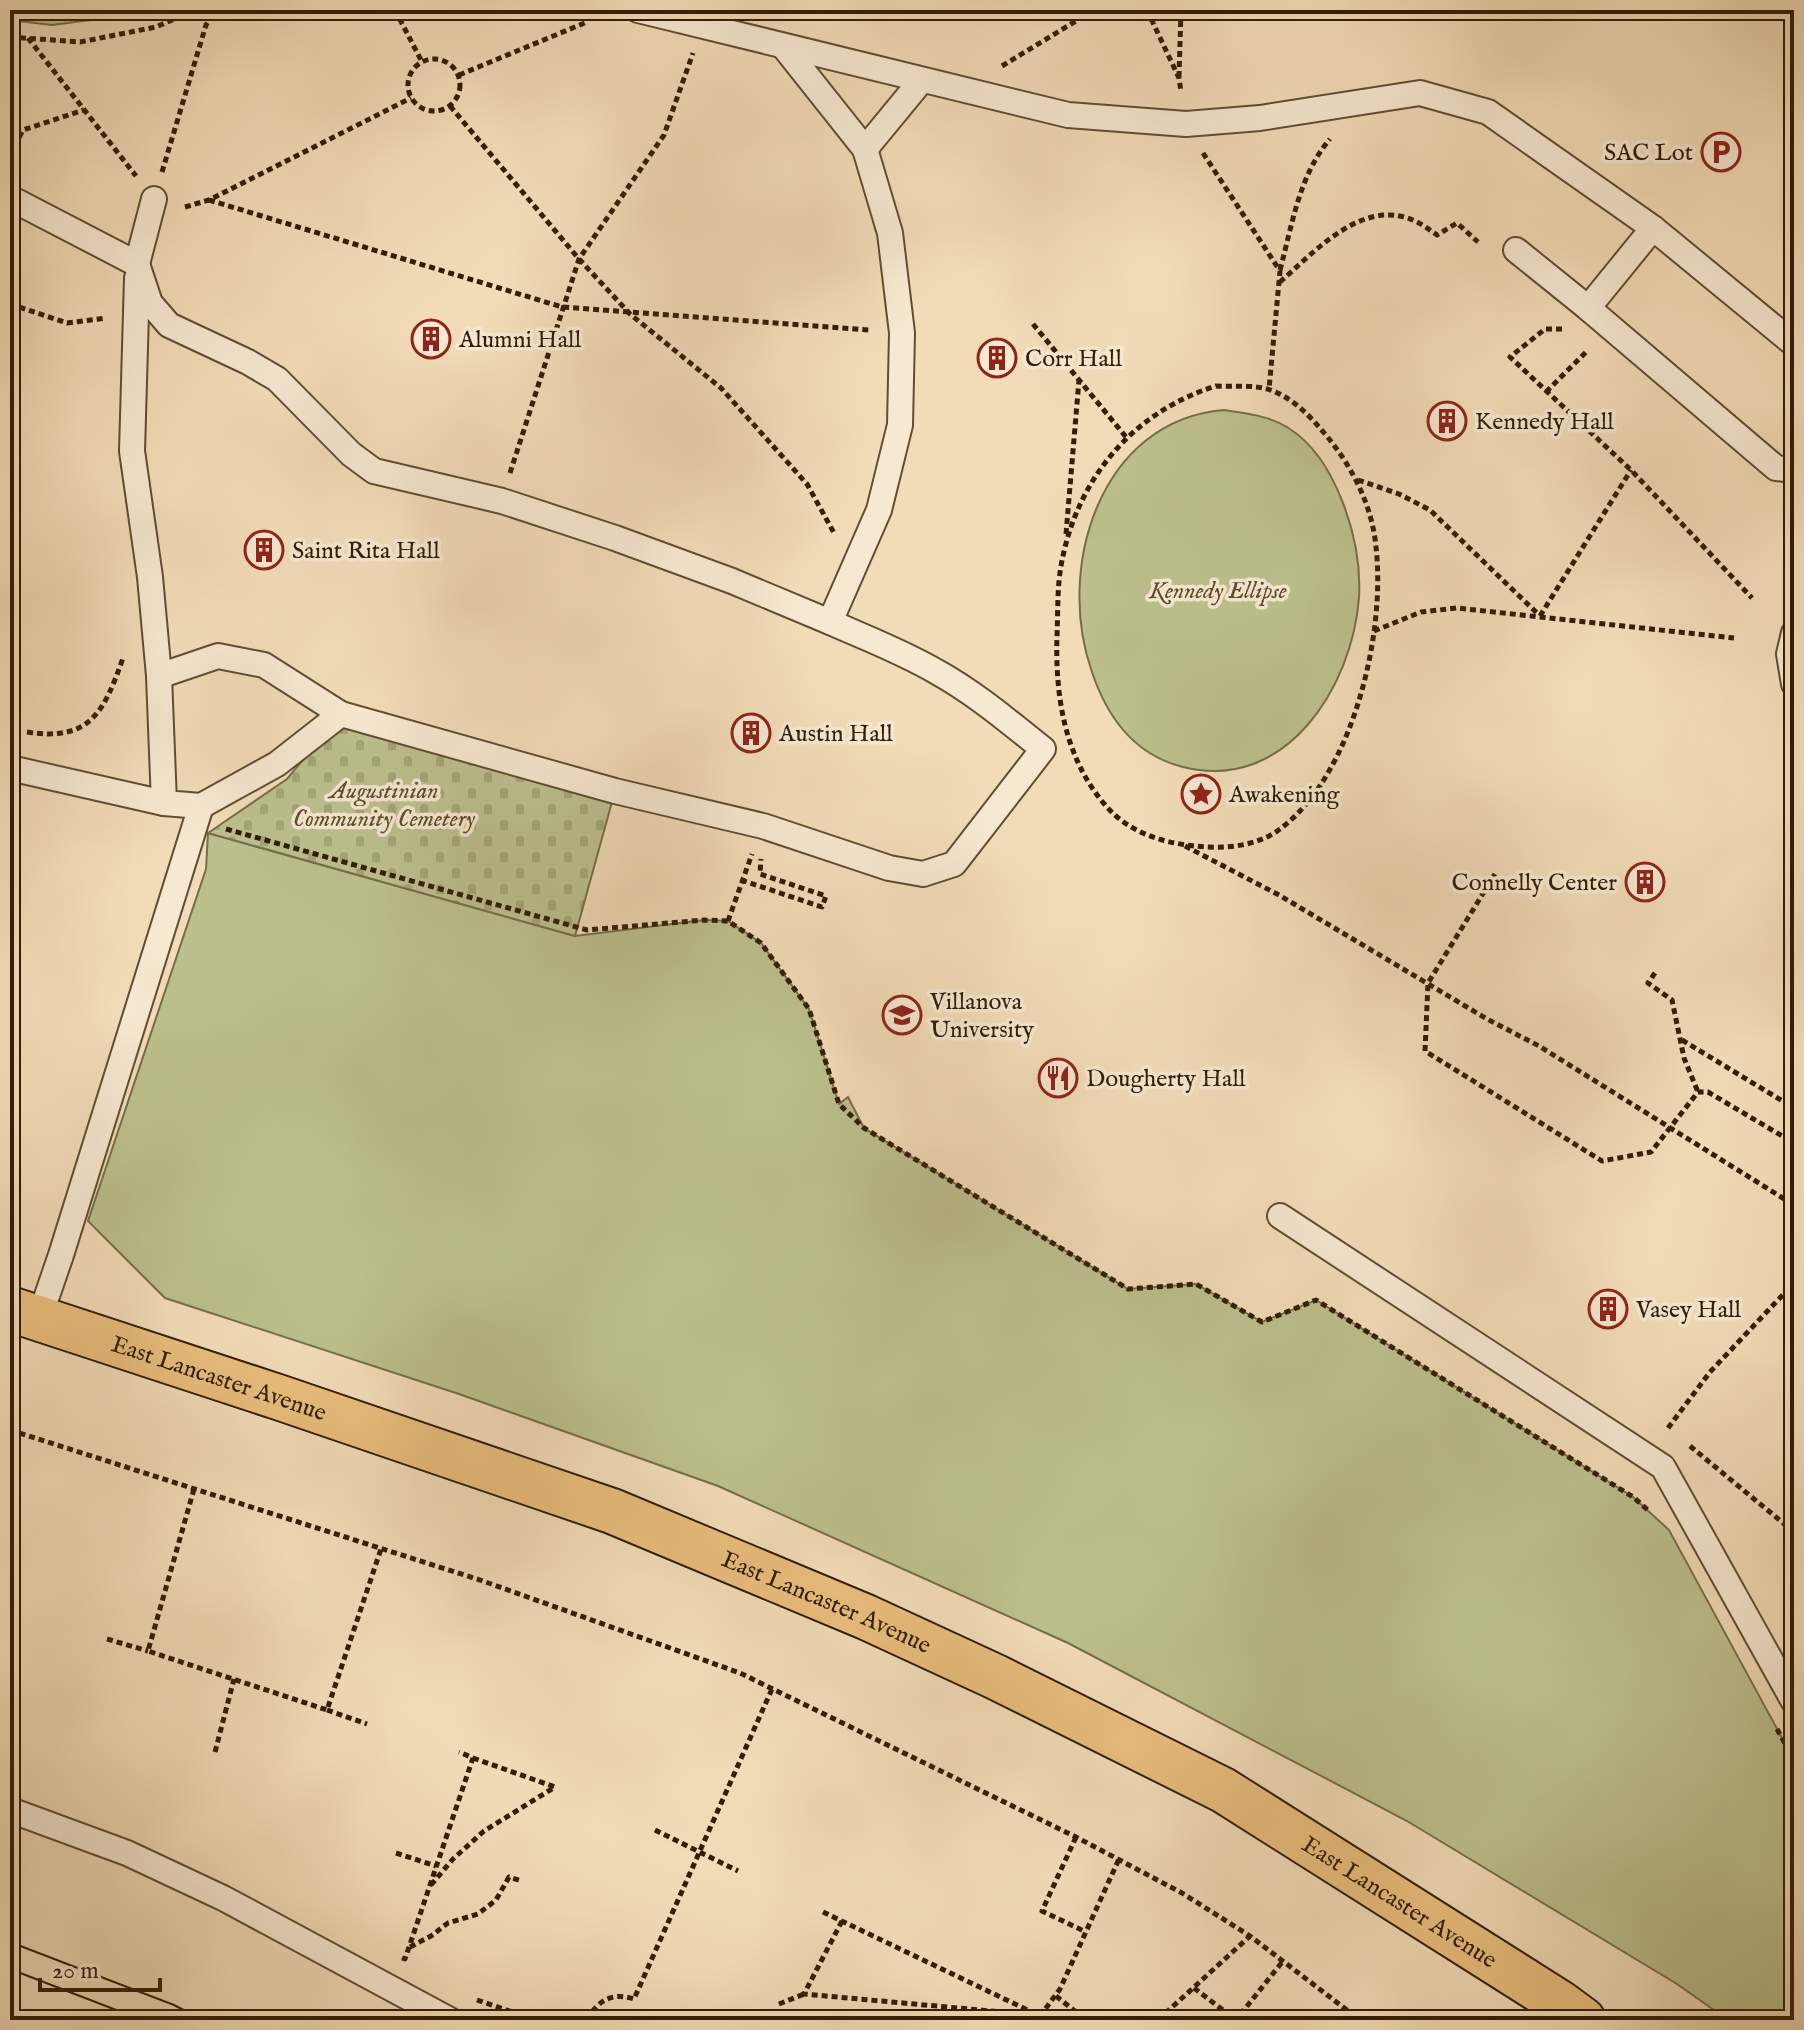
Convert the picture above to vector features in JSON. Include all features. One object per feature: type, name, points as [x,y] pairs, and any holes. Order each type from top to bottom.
[{"type":"highway","name":"East Lancaster Avenue","points":[[24,1314],[612,1511],[866,1617],[996,1677],[1223,1790],[1583,2020]]},
{"type":"lane","points":[[638,10],[1068,115],[1186,124],[1260,118],[1420,93],[1488,112],[1653,228],[1794,344]]},
{"type":"lane","points":[[784,47],[865,149],[890,233],[902,333],[900,425],[879,510],[830,622]]},
{"type":"lane","points":[[865,149],[921,81]]},
{"type":"lane","points":[[10,198],[137,264],[150,303],[169,325],[277,379],[351,454],[374,471],[502,501],[732,581],[905,654],[939,672],[1043,749],[954,864],[923,874],[889,868],[763,826],[615,791],[341,714],[264,665],[218,656],[159,676]]},
{"type":"lane","points":[[151,209],[137,264],[132,451],[150,577],[159,676],[164,803]]},
{"type":"lane","points":[[1588,308],[1653,228]]},
{"type":"lane","points":[[1516,250],[1776,468],[1794,470]]},
{"type":"lane","points":[[1794,633],[1789,654],[1794,684]]},
{"type":"lane","points":[[10,768],[164,803],[201,806],[277,764],[341,714]]},
{"type":"lane","points":[[24,1314],[61,1255],[201,806]]},
{"type":"lane","points":[[1280,1216],[1663,1467],[1794,1702]]},
{"type":"lane","points":[[10,1810],[127,1853],[223,1898],[450,2020]]},
{"type":"path","points":[[10,37],[80,42],[156,27],[195,10]]},
{"type":"path","points":[[151,209],[206,25],[216,10]]},
{"type":"path","points":[[395,10],[422,62]]},
{"type":"path","points":[[961,91],[1094,10]]},
{"type":"path","points":[[1147,10],[1179,78]]},
{"type":"path","points":[[1181,10],[1179,78],[1186,124],[1280,271]]},
{"type":"path","points":[[459,75],[587,22]]},
{"type":"path","points":[[502,501],[579,259],[664,135],[702,26]]},
{"type":"path","points":[[28,38],[84,110],[151,209]]},
{"type":"path","points":[[429,59],[443,61],[459,75],[460,91],[450,106],[430,111],[422,109],[411,98],[410,74],[422,62],[429,59]]},
{"type":"path","points":[[151,209],[209,200],[411,98]]},
{"type":"path","points":[[1269,389],[1280,271],[1303,185],[1322,149],[1343,124],[1376,100]]},
{"type":"path","points":[[450,106],[579,259],[630,314],[721,388],[807,484],[853,569]]},
{"type":"path","points":[[10,155],[23,130],[84,110]]},
{"type":"path","points":[[209,200],[562,307],[902,333]]},
{"type":"path","points":[[1279,283],[1333,236],[1355,222],[1379,217],[1402,216],[1420,223],[1437,235],[1457,223],[1478,242]]},
{"type":"path","points":[[10,304],[67,323],[110,317],[136,309]]},
{"type":"path","points":[[1033,324],[1126,437]]},
{"type":"path","points":[[1563,329],[1545,329],[1510,357],[1631,470],[1752,598]]},
{"type":"path","points":[[1546,392],[1593,345]]},
{"type":"path","points":[[1064,553],[1079,380]]},
{"type":"path","points":[[1216,386],[1269,389],[1296,402],[1342,454],[1357,480],[1376,546],[1374,631],[1365,686],[1325,777],[1304,806],[1279,830],[1251,843],[1219,848],[1183,845],[1148,836],[1115,817],[1082,773],[1070,749],[1056,672],[1060,568],[1081,504],[1101,468],[1126,437],[1161,410],[1188,395],[1216,386]]},
{"type":"path","points":[[1540,616],[1631,470]]},
{"type":"path","points":[[1357,480],[1399,494],[1430,510],[1540,616]]},
{"type":"path","points":[[1374,631],[1432,609],[1457,608],[1734,638]]},
{"type":"path","points":[[27,732],[47,735],[75,732],[94,719],[110,695],[125,651]]},
{"type":"path","points":[[201,806],[220,827],[587,930],[704,920],[728,921],[761,943],[809,1009],[839,1104],[864,1128],[1128,1289],[1196,1284],[1262,1322],[1316,1300],[1633,1497],[1651,1513]]},
{"type":"path","points":[[741,880],[822,907],[826,896],[760,874],[763,826]]},
{"type":"path","points":[[728,921],[763,826]]},
{"type":"path","points":[[1183,845],[1279,895],[1539,1046],[1794,1205]]},
{"type":"path","points":[[1495,874],[1428,983],[1425,1051],[1602,1161],[1651,1152],[1698,1092]]},
{"type":"path","points":[[1655,973],[1648,983],[1672,1000],[1684,1058],[1698,1092]]},
{"type":"path","points":[[1680,1039],[1794,1108]]},
{"type":"path","points":[[1698,1092],[1708,1092],[1794,1143]]},
{"type":"path","points":[[1668,1428],[1710,1372],[1794,1283]]},
{"type":"path","points":[[10,1430],[480,1580],[740,1673],[1076,1837],[1182,1893],[1250,1936],[1360,2020]]},
{"type":"path","points":[[148,1651],[194,1489]]},
{"type":"path","points":[[327,1710],[381,1549]]},
{"type":"path","points":[[107,1639],[367,1724]]},
{"type":"path","points":[[215,1752],[234,1679]]},
{"type":"path","points":[[587,2020],[605,1998],[626,1996],[634,1999],[772,1689]]},
{"type":"path","points":[[1772,1719],[1794,1760]]},
{"type":"path","points":[[429,1886],[484,1831],[555,1787],[459,1752]]},
{"type":"path","points":[[393,1953],[405,1959],[473,1758]]},
{"type":"path","points":[[655,1830],[738,1871]]},
{"type":"path","points":[[1076,1837],[1039,1910],[1086,1932]]},
{"type":"path","points":[[396,1853],[436,1866]]},
{"type":"path","points":[[1038,2018],[1056,1996],[1119,1859]]},
{"type":"path","points":[[409,1947],[448,1923],[478,1914],[496,1900],[509,1877],[522,1881]]},
{"type":"path","points":[[823,1912],[1038,2018]]},
{"type":"path","points":[[804,1994],[842,1921]]},
{"type":"path","points":[[1158,2020],[1250,1936]]},
{"type":"path","points":[[1194,1988],[1236,2020],[1283,1961]]},
{"type":"path","points":[[779,2004],[804,1994],[1038,2018]]},
{"type":"path","points":[[1056,1996],[1086,2020]]},
{"type":"green space","points":[[10,10],[147,10],[52,25],[10,20]]},
{"type":"green space","name":"Kennedy Ellipse","points":[[1224,410],[1280,423],[1305,441],[1320,458],[1350,522],[1358,560],[1359,598],[1354,632],[1343,666],[1327,698],[1307,726],[1282,749],[1253,764],[1220,771],[1183,767],[1166,761],[1137,744],[1115,719],[1092,672],[1082,631],[1080,589],[1085,546],[1098,506],[1118,470],[1146,441],[1181,420]]},
{"type":"green space","name":"Augustinian Community Cemetery","points":[[341,714],[615,791],[575,936],[208,833],[287,779]]},
{"type":"green space","points":[[208,833],[575,936],[704,920],[728,921],[761,943],[809,1009],[839,1104],[848,1097],[864,1128],[1128,1289],[1196,1284],[1262,1322],[1316,1300],[1633,1497],[1669,1530],[1794,1760],[1794,2020],[1728,2020],[1677,1984],[1407,1821],[1068,1643],[718,1486],[459,1394],[165,1298],[88,1221],[206,869]]},
{"type":"tram line","points":[[10,1942],[174,2005],[203,2020]]},
{"type":"tram line","points":[[10,1969],[142,2020]]},
{"type":"place","name":"SAC Lot","points":[[1721,152]]},
{"type":"place","name":"Alumni Hall","points":[[431,339]]},
{"type":"place","name":"Corr Hall","points":[[997,358]]},
{"type":"place","name":"Kennedy Hall","points":[[1447,421]]},
{"type":"place","name":"Saint Rita Hall","points":[[264,550]]},
{"type":"place","name":"Austin Hall","points":[[751,733]]},
{"type":"place","name":"Awakening","points":[[1201,794]]},
{"type":"place","name":"Connelly Center","points":[[1645,882]]},
{"type":"place","name":"Villanova University","points":[[902,1015]]},
{"type":"place","name":"Dougherty Hall","points":[[1058,1078]]},
{"type":"place","name":"Vasey Hall","points":[[1608,1309]]}]
